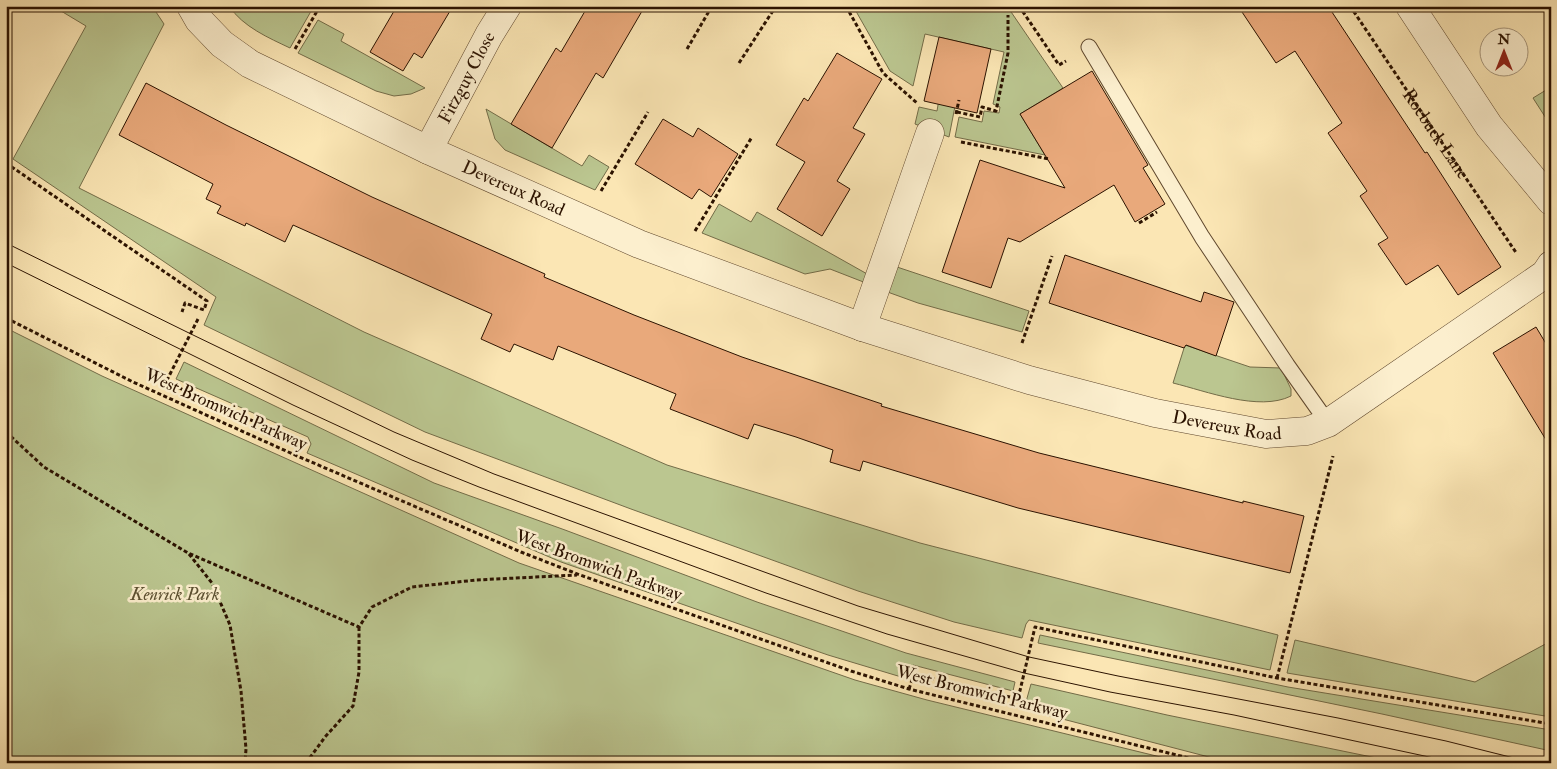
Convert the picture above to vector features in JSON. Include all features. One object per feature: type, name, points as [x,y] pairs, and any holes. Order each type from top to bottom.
[{"type":"street","name":"Devereux Road","points":[[191,6],[199,20],[222,44],[250,64],[428,150],[639,244],[862,327],[1029,380],[1155,413],[1266,434],[1307,431],[1332,436],[1545,274],[1551,265]]},
{"type":"street","name":"Fitzguy Close","points":[[428,150],[489,35],[507,6]]},
{"type":"street","points":[[1410,6],[1489,126],[1551,201]]},
{"type":"street","points":[[862,327],[930,133]]},
{"type":"lane","points":[[1089,47],[1202,237],[1332,436]]},
{"type":"path","points":[[290,57],[320,6]]},
{"type":"path","points":[[687,49],[712,6]]},
{"type":"path","points":[[739,63],[776,6]]},
{"type":"path","points":[[846,6],[884,73]]},
{"type":"path","points":[[1018,6],[1059,65],[1089,47]]},
{"type":"path","name":"Roebuck Lane","points":[[1350,6],[1522,261]]},
{"type":"path","points":[[956,112],[980,117],[982,108],[996,111],[1008,53],[1008,15]]},
{"type":"path","points":[[597,197],[648,112]]},
{"type":"path","points":[[692,236],[752,137]]},
{"type":"path","points":[[6,162],[207,301],[204,310],[185,302],[182,312]]},
{"type":"path","points":[[1022,344],[1052,256]]},
{"type":"path","name":"West Bromwich Parkway","points":[[6,318],[133,382],[295,455],[521,552],[580,574],[841,668],[909,689],[1209,763]]},
{"type":"path","points":[[198,319],[166,382],[300,442],[295,455]]},
{"type":"path","points":[[6,432],[44,467],[188,553],[359,627]]},
{"type":"path","points":[[1277,678],[1332,436]]},
{"type":"path","points":[[188,553],[212,583],[230,625],[241,691],[246,749],[245,763]]},
{"type":"path","points":[[306,763],[325,737],[353,706],[359,672],[359,627],[372,608],[412,587],[476,580],[580,574]]},
{"type":"path","points":[[909,689],[914,674],[1018,699],[1035,627],[1277,678],[1551,724]]},
{"type":"green space","points":[[57,6],[152,6],[164,24],[79,188],[364,332],[667,465],[920,543],[1278,635],[1270,670],[1029,620],[1022,638],[954,622],[858,591],[425,432],[204,325],[216,297],[13,159],[86,26],[56,8]]},
{"type":"green space","points":[[229,6],[314,6],[290,48],[249,26]]},
{"type":"green space","points":[[853,6],[1007,6],[1063,88],[1020,114],[1045,155],[955,137],[959,117],[982,122],[984,111],[999,113],[1000,107],[993,104],[1004,52],[925,34],[913,86],[890,71]]},
{"type":"green space","points":[[318,20],[344,34],[341,41],[425,88],[411,94],[394,96],[376,91],[298,53]]},
{"type":"green space","points":[[1551,87],[1551,126],[1533,98]]},
{"type":"green space","points":[[940,93],[957,96],[949,137],[915,124],[919,107],[937,111]]},
{"type":"green space","points":[[486,109],[582,166],[589,155],[609,167],[595,190],[505,150],[495,139]]},
{"type":"green space","points":[[719,204],[751,222],[757,212],[869,275],[866,283],[830,269],[805,274],[702,233]]},
{"type":"green space","points":[[891,265],[1029,311],[1022,332],[918,303],[882,290]]},
{"type":"green space","name":"Kenrick Park","points":[[6,328],[102,376],[519,563],[855,680],[927,700],[1185,763],[6,763]]},
{"type":"green space","points":[[1185,345],[1250,367],[1281,368],[1291,389],[1291,396],[1264,402],[1248,401],[1216,395],[1173,383]]},
{"type":"green space","points":[[184,362],[434,483],[757,602],[906,653],[1015,682],[1013,691],[913,665],[908,679],[828,655],[561,562],[307,453],[311,444],[308,437],[176,379]]},
{"type":"green space","points":[[1040,635],[1288,687],[1551,730],[1551,751],[1038,643]]},
{"type":"green space","points":[[1295,640],[1475,682],[1551,641],[1551,717],[1287,673]]},
{"type":"green space","points":[[1031,684],[1167,715],[1401,763],[1232,763],[1024,709]]},
{"type":"building","points":[[397,6],[453,6],[422,58],[414,53],[403,71],[370,52]]},
{"type":"building","points":[[588,6],[645,6],[603,78],[596,73],[552,148],[511,124],[556,48],[561,52]]},
{"type":"building","points":[[1238,6],[1328,6],[1425,153],[1427,152],[1501,267],[1458,295],[1438,265],[1406,285],[1378,244],[1388,238],[1360,196],[1367,191],[1328,133],[1342,123],[1295,51],[1276,63]]},
{"type":"building","points":[[939,37],[991,49],[977,113],[924,101]]},
{"type":"building","points":[[837,53],[882,79],[853,128],[865,134],[837,181],[850,189],[822,236],[777,209],[805,162],[776,145],[804,98],[808,101]]},
{"type":"building","points":[[1092,71],[1148,165],[1143,168],[1165,204],[1135,222],[1114,185],[1020,242],[1008,238],[991,288],[942,272],[980,160],[1065,188],[1020,114]]},
{"type":"building","points":[[146,83],[372,197],[545,274],[544,277],[634,315],[742,357],[882,404],[881,406],[1039,453],[1304,516],[1290,573],[1018,508],[863,461],[860,471],[830,462],[833,450],[796,437],[754,424],[748,439],[670,409],[676,394],[558,346],[553,360],[514,344],[510,352],[481,339],[492,314],[293,225],[285,242],[246,223],[245,226],[217,213],[221,206],[206,199],[213,184],[119,135]]},
{"type":"building","points":[[663,119],[693,137],[698,128],[738,154],[711,197],[699,189],[692,199],[635,164]]},
{"type":"building","points":[[1065,255],[1201,302],[1204,292],[1234,302],[1216,356],[1186,345],[1184,348],[1049,303]]},
{"type":"building","points":[[1536,327],[1551,352],[1551,448],[1493,353]]},
{"type":"tram line","points":[[6,243],[394,432],[494,474],[858,606],[1029,657],[1338,718],[1446,741],[1534,763]]},
{"type":"tram line","points":[[6,263],[293,405],[412,460],[479,487],[766,593],[887,634],[1024,673],[1110,692],[1234,715],[1457,763]]}]
